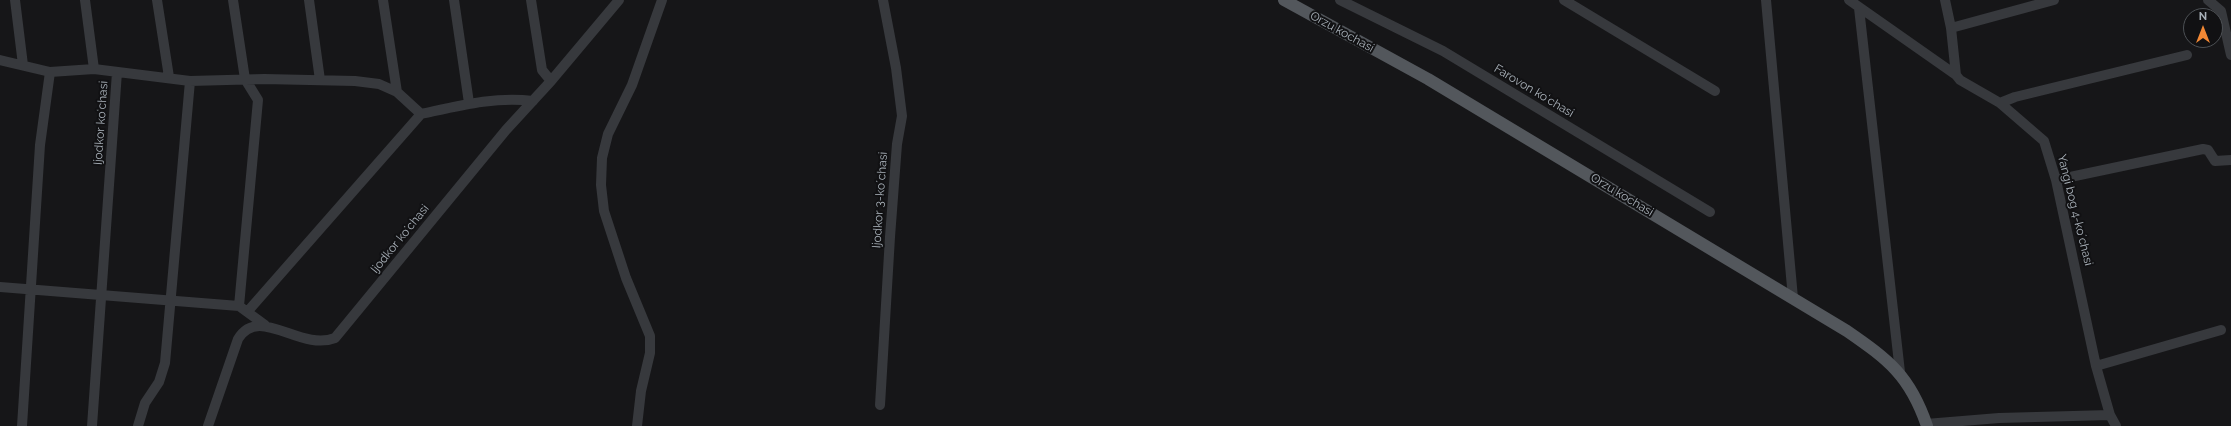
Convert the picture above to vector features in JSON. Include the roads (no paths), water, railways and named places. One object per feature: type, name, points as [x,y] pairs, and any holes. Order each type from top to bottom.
[{"type":"main road","name":"Orzu kochasi","points":[[1284,0],[1435,83],[1861,340],[1900,372],[1915,397],[1926,425]]},
{"type":"street","points":[[15,0],[23,65]]},
{"type":"street","name":"Ijodkor koʻchasi","points":[[85,0],[94,69]]},
{"type":"street","points":[[157,0],[169,77]]},
{"type":"street","points":[[233,0],[244,79],[258,100],[244,308]]},
{"type":"street","points":[[309,0],[320,80]]},
{"type":"street","points":[[383,0],[397,92]]},
{"type":"street","points":[[454,0],[469,103]]},
{"type":"street","points":[[531,0],[542,70],[551,81]]},
{"type":"street","points":[[636,426],[641,391],[650,353],[650,336],[626,278],[604,211],[601,185],[602,158],[608,134],[632,85],[662,0]]},
{"type":"street","name":"Ijodkor 3-koʼchasi","points":[[880,404],[897,144],[902,116],[896,68],[883,0]]},
{"type":"street","name":"Farovon koʻchasi","points":[[1340,0],[1443,51],[1710,212]]},
{"type":"street","points":[[1564,0],[1715,91]]},
{"type":"street","points":[[1766,0],[1793,298]]},
{"type":"street","name":"Yangi bog 4-koʼchasi","points":[[1850,0],[1858,8],[1956,75],[1960,80],[2000,103],[2044,141],[2056,180],[2096,366],[2110,415],[2116,426]]},
{"type":"street","points":[[1945,0],[1951,28],[1956,75]]},
{"type":"street","points":[[1951,28],[2054,0]]},
{"type":"street","points":[[2208,0],[2221,11],[2231,55]]},
{"type":"street","name":"Ijodkor koʻchasi","points":[[208,426],[238,339],[244,329],[254,325],[265,325],[313,341],[328,341],[335,338],[506,130],[551,81],[615,1]]},
{"type":"street","points":[[1858,8],[1900,372]]},
{"type":"street","points":[[2000,103],[2015,97],[2187,54]]},
{"type":"street","name":"Ijodkor koʻchasi","points":[[0,60],[50,72],[94,69],[190,80],[320,80],[379,84],[397,92],[421,114]]},
{"type":"street","points":[[22,426],[32,290],[40,145],[50,72]]},
{"type":"street","name":"Ijodkor koʻchasi","points":[[92,426],[117,72]]},
{"type":"street","points":[[138,426],[145,403],[159,382],[165,363],[169,301],[190,80]]},
{"type":"street","points":[[244,308],[421,114],[469,103],[516,99],[533,101]]},
{"type":"street","points":[[2056,180],[2203,149],[2208,150],[2215,162],[2231,160]]},
{"type":"street","points":[[0,287],[244,308]]},
{"type":"street","name":"Ijodkor koʻchasi","points":[[244,308],[265,325]]},
{"type":"street","points":[[2096,366],[2222,330]]},
{"type":"street","points":[[1926,425],[1999,418],[2110,415]]}]
